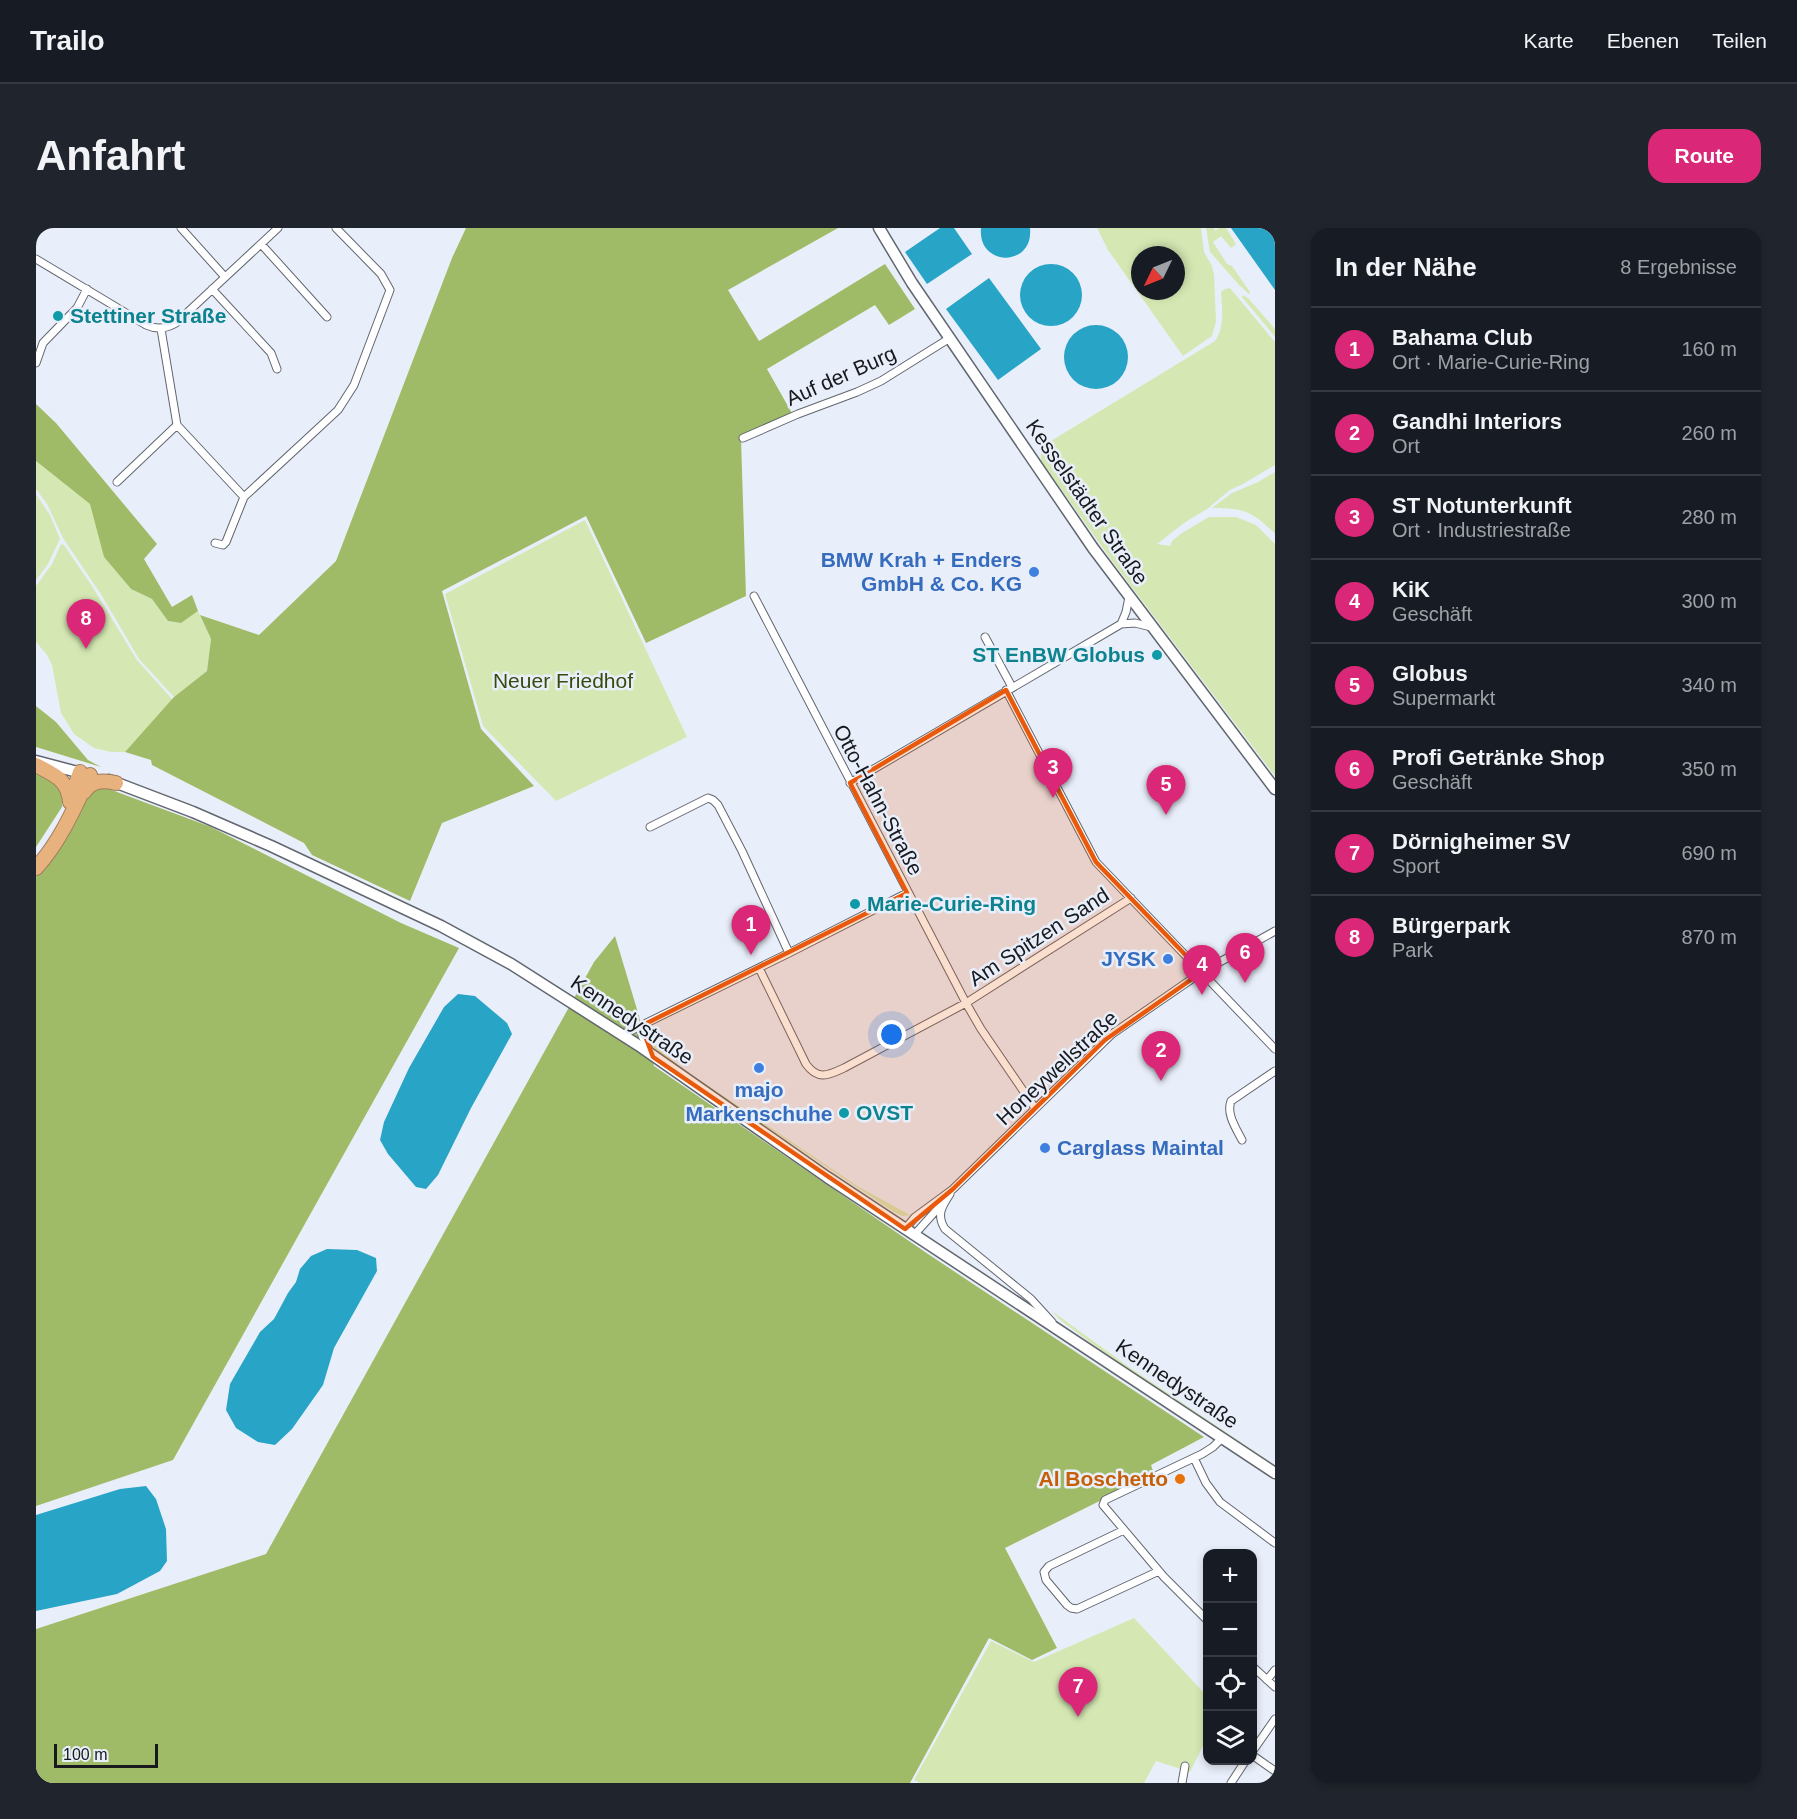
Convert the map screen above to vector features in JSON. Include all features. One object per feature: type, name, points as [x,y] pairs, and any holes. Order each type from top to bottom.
[{"type":"highway","points":[[36,763],[63,781],[74,801]]},
{"type":"highway","points":[[36,868],[50,849],[85,774]]},
{"type":"highway","points":[[36,858],[56,832],[74,801],[88,786],[105,780],[116,783]]},
{"type":"main road","name":"Kesselstädter Straße","points":[[879,228],[912,283],[1088,541],[1275,789]]},
{"type":"main road","name":"Kennedystraße","points":[[36,763],[133,788],[272,846],[441,927],[511,964],[622,1035],[910,1232],[1275,1473]]},
{"type":"street","points":[[181,228],[225,277]]},
{"type":"street","points":[[36,259],[146,325],[161,329],[176,323],[278,228]]},
{"type":"street","points":[[215,543],[226,542],[244,497],[342,405],[357,377],[389,293],[389,286],[381,274],[336,228]]},
{"type":"street","points":[[261,244],[327,317]]},
{"type":"street","points":[[36,363],[43,343],[77,308],[87,289]]},
{"type":"street","points":[[212,289],[271,352],[277,369]]},
{"type":"street","points":[[161,329],[177,425],[244,497]]},
{"type":"street","name":"Auf der Burg","points":[[742,438],[881,381],[950,338]]},
{"type":"street","points":[[117,482],[177,425]]},
{"type":"street","name":"Otto-Hahn-Straße","points":[[754,596],[966,1003],[1035,1108]]},
{"type":"street","points":[[1122,624],[1129,597]]},
{"type":"street","points":[[850,783],[1122,624],[1135,623],[1152,627]]},
{"type":"street","points":[[985,637],[1094,858],[1275,1049]]},
{"type":"street","points":[[650,827],[708,798],[714,800],[742,851],[789,953]]},
{"type":"street","points":[[622,1035],[907,893]]},
{"type":"street","name":"Am Spitzen Sand","points":[[966,1003],[1131,898]]},
{"type":"street","name":"Honeywellstraße","points":[[910,1232],[915,1217],[953,1189],[1105,1040],[1202,972],[1275,931]]},
{"type":"street","points":[[759,968],[806,1064],[812,1072],[820,1075],[831,1074],[966,1003]]},
{"type":"street","points":[[645,1024],[642,1036],[653,1057]]},
{"type":"street","points":[[1242,1140],[1229,1113],[1229,1105],[1231,1101],[1275,1071]]},
{"type":"street","points":[[910,1232],[945,1201],[953,1189]]},
{"type":"street","name":"Kennedystraße","points":[[945,1201],[939,1216],[945,1229],[1031,1299],[1058,1328]]},
{"type":"street","points":[[1203,1616],[1159,1571],[1103,1505],[1105,1500],[1214,1447],[1222,1438]]},
{"type":"street","points":[[1194,1458],[1206,1483],[1220,1502],[1275,1543]]},
{"type":"street","points":[[1124,1530],[1049,1566],[1044,1572],[1046,1580],[1067,1605],[1077,1609],[1159,1571]]},
{"type":"street","points":[[1267,1680],[1275,1670]]},
{"type":"street","points":[[1257,1671],[1275,1687]]},
{"type":"street","points":[[1257,1746],[1275,1719]]},
{"type":"street","points":[[1257,1758],[1275,1771]]},
{"type":"street","points":[[1231,1783],[1243,1765]]},
{"type":"street","points":[[1182,1783],[1185,1766]]},
{"type":"highlighted area","points":[[1006,690],[1096,862],[1202,972],[1105,1040],[953,1189],[905,1229],[653,1057],[643,1030],[645,1024],[907,893],[850,783]]},
{"type":"green space","points":[[466,228],[838,228],[728,290],[759,341],[885,264],[915,309],[889,325],[875,305],[767,369],[793,415],[741,439],[746,596],[646,643],[586,516],[442,591],[481,729],[534,786],[442,823],[410,901],[312,855],[304,843],[152,765],[151,760],[125,752],[174,697],[207,671],[211,639],[200,615],[259,635],[336,561],[452,258]]},
{"type":"green space","points":[[1097,228],[1201,228],[1204,252],[1214,275],[1216,322],[1212,336],[1183,356],[1143,300],[1185,300],[1185,246],[1131,246],[1131,283],[1108,250]]},
{"type":"green space","points":[[1206,228],[1214,228],[1215,231],[1219,228],[1226,228],[1236,244],[1231,248],[1221,236],[1213,242],[1227,264],[1232,266],[1250,292],[1249,294],[1210,252]]},
{"type":"green space","points":[[1230,288],[1275,342],[1275,465],[1230,490],[1157,544],[1170,546],[1172,541],[1182,533],[1209,517],[1236,517],[1256,525],[1275,544],[1275,776],[1115,565],[1041,461],[1041,447],[1215,341],[1222,324],[1221,292]]},
{"type":"green space","points":[[1243,295],[1275,329],[1275,337],[1242,297]]},
{"type":"green space","points":[[36,404],[56,423],[157,544],[144,559],[172,607],[192,595],[198,611],[181,623],[168,621],[152,599],[131,589],[104,557],[90,504],[36,461]]},
{"type":"green space","points":[[36,461],[91,504],[104,557],[131,589],[152,599],[168,621],[181,623],[198,611],[211,639],[207,671],[174,697],[139,659],[102,596],[63,538],[47,504],[36,489]]},
{"type":"green space","points":[[1275,472],[1275,534],[1247,512],[1212,508],[1232,493]]},
{"type":"green space","points":[[36,494],[50,515],[60,539],[48,564],[36,580]]},
{"type":"green space","name":"Neuer Friedhof","points":[[585,520],[687,737],[556,801],[483,726],[445,594]]},
{"type":"green space","points":[[61,544],[64,545],[92,586],[137,660],[173,700],[125,752],[94,748],[74,734],[61,713],[52,665],[36,642],[36,586],[52,564]]},
{"type":"green space","points":[[36,706],[56,722],[88,760],[101,767],[36,747]]},
{"type":"green space","points":[[36,770],[53,780],[63,798],[62,807],[36,847]]},
{"type":"green space","points":[[103,788],[211,827],[401,923],[459,948],[173,1460],[36,1506],[36,877],[89,793]]},
{"type":"green space","points":[[615,936],[654,1066],[928,1254],[1204,1437],[1151,1465],[1154,1474],[1005,1548],[1057,1648],[1032,1660],[989,1638],[910,1783],[36,1783],[36,1629],[266,1554],[594,962]]},
{"type":"green space","points":[[646,1037],[689,1073],[859,1187],[910,1215],[902,1216],[894,1212],[686,1073],[658,1051]]},
{"type":"green space","points":[[1052,1311],[1129,1367],[1275,1465],[1275,1468],[1108,1356],[1059,1319]]},
{"type":"green space","points":[[1134,1618],[1203,1692],[1203,1746],[1190,1772],[1156,1761],[1144,1783],[920,1783],[914,1780],[991,1641],[1034,1662]]},
{"type":"water","points":[[940,228],[954,228],[972,254],[927,284],[905,252]]},
{"type":"water","points":[[981,228],[1030,228],[1029,241],[1015,256],[1005,258],[996,256],[982,241]]},
{"type":"water","points":[[1231,228],[1275,228],[1275,290]]},
{"type":"water","points":[[1045,264],[1057,264],[1073,273],[1080,283],[1082,295],[1080,307],[1073,317],[1057,326],[1045,326],[1034,321],[1025,312],[1020,301],[1020,289],[1025,278],[1034,269]]},
{"type":"water","points":[[989,278],[1041,349],[998,380],[946,309]]},
{"type":"water","points":[[1096,325],[1114,331],[1122,339],[1128,357],[1122,375],[1114,383],[1096,389],[1078,383],[1070,375],[1064,357],[1070,339],[1078,331]]},
{"type":"water","points":[[458,994],[475,996],[507,1023],[512,1034],[471,1108],[438,1175],[426,1189],[416,1187],[388,1154],[380,1140],[384,1122],[409,1068],[444,1007]]},
{"type":"water","points":[[327,1249],[357,1250],[376,1258],[377,1271],[334,1348],[323,1385],[292,1429],[275,1445],[258,1442],[236,1428],[226,1410],[230,1384],[260,1332],[274,1319],[296,1282],[300,1269],[311,1256]]},
{"type":"water","points":[[146,1486],[156,1499],[166,1529],[167,1561],[160,1571],[117,1594],[36,1611],[36,1515],[120,1489]]},
{"type":"place","name":"Stettiner Straße","points":[[58,316]]},
{"type":"place","name":"BMW Krah + Enders GmbH & Co. KG","points":[[1034,572]]},
{"type":"place","name":"Bürgerpark","points":[[86,649]]},
{"type":"place","name":"ST EnBW Globus","points":[[1157,655]]},
{"type":"place","name":"ST Notunterkunft","points":[[1053,798]]},
{"type":"place","name":"Globus","points":[[1166,815]]},
{"type":"place","name":"Marie-Curie-Ring","points":[[855,904]]},
{"type":"place","name":"Bahama Club","points":[[751,955]]},
{"type":"place","name":"JYSK","points":[[1168,959]]},
{"type":"place","name":"Profi Getränke Shop","points":[[1245,983]]},
{"type":"place","name":"KiK","points":[[1202,995]]},
{"type":"place","name":"majo Markenschuhe","points":[[759,1068]]},
{"type":"place","name":"Gandhi Interiors","points":[[1161,1081]]},
{"type":"place","name":"OVST","points":[[844,1113]]},
{"type":"place","name":"Carglass Maintal","points":[[1045,1148]]},
{"type":"place","name":"Al Boschetto","points":[[1180,1479]]},
{"type":"place","name":"Dörnigheimer SV","points":[[1078,1717]]}]
